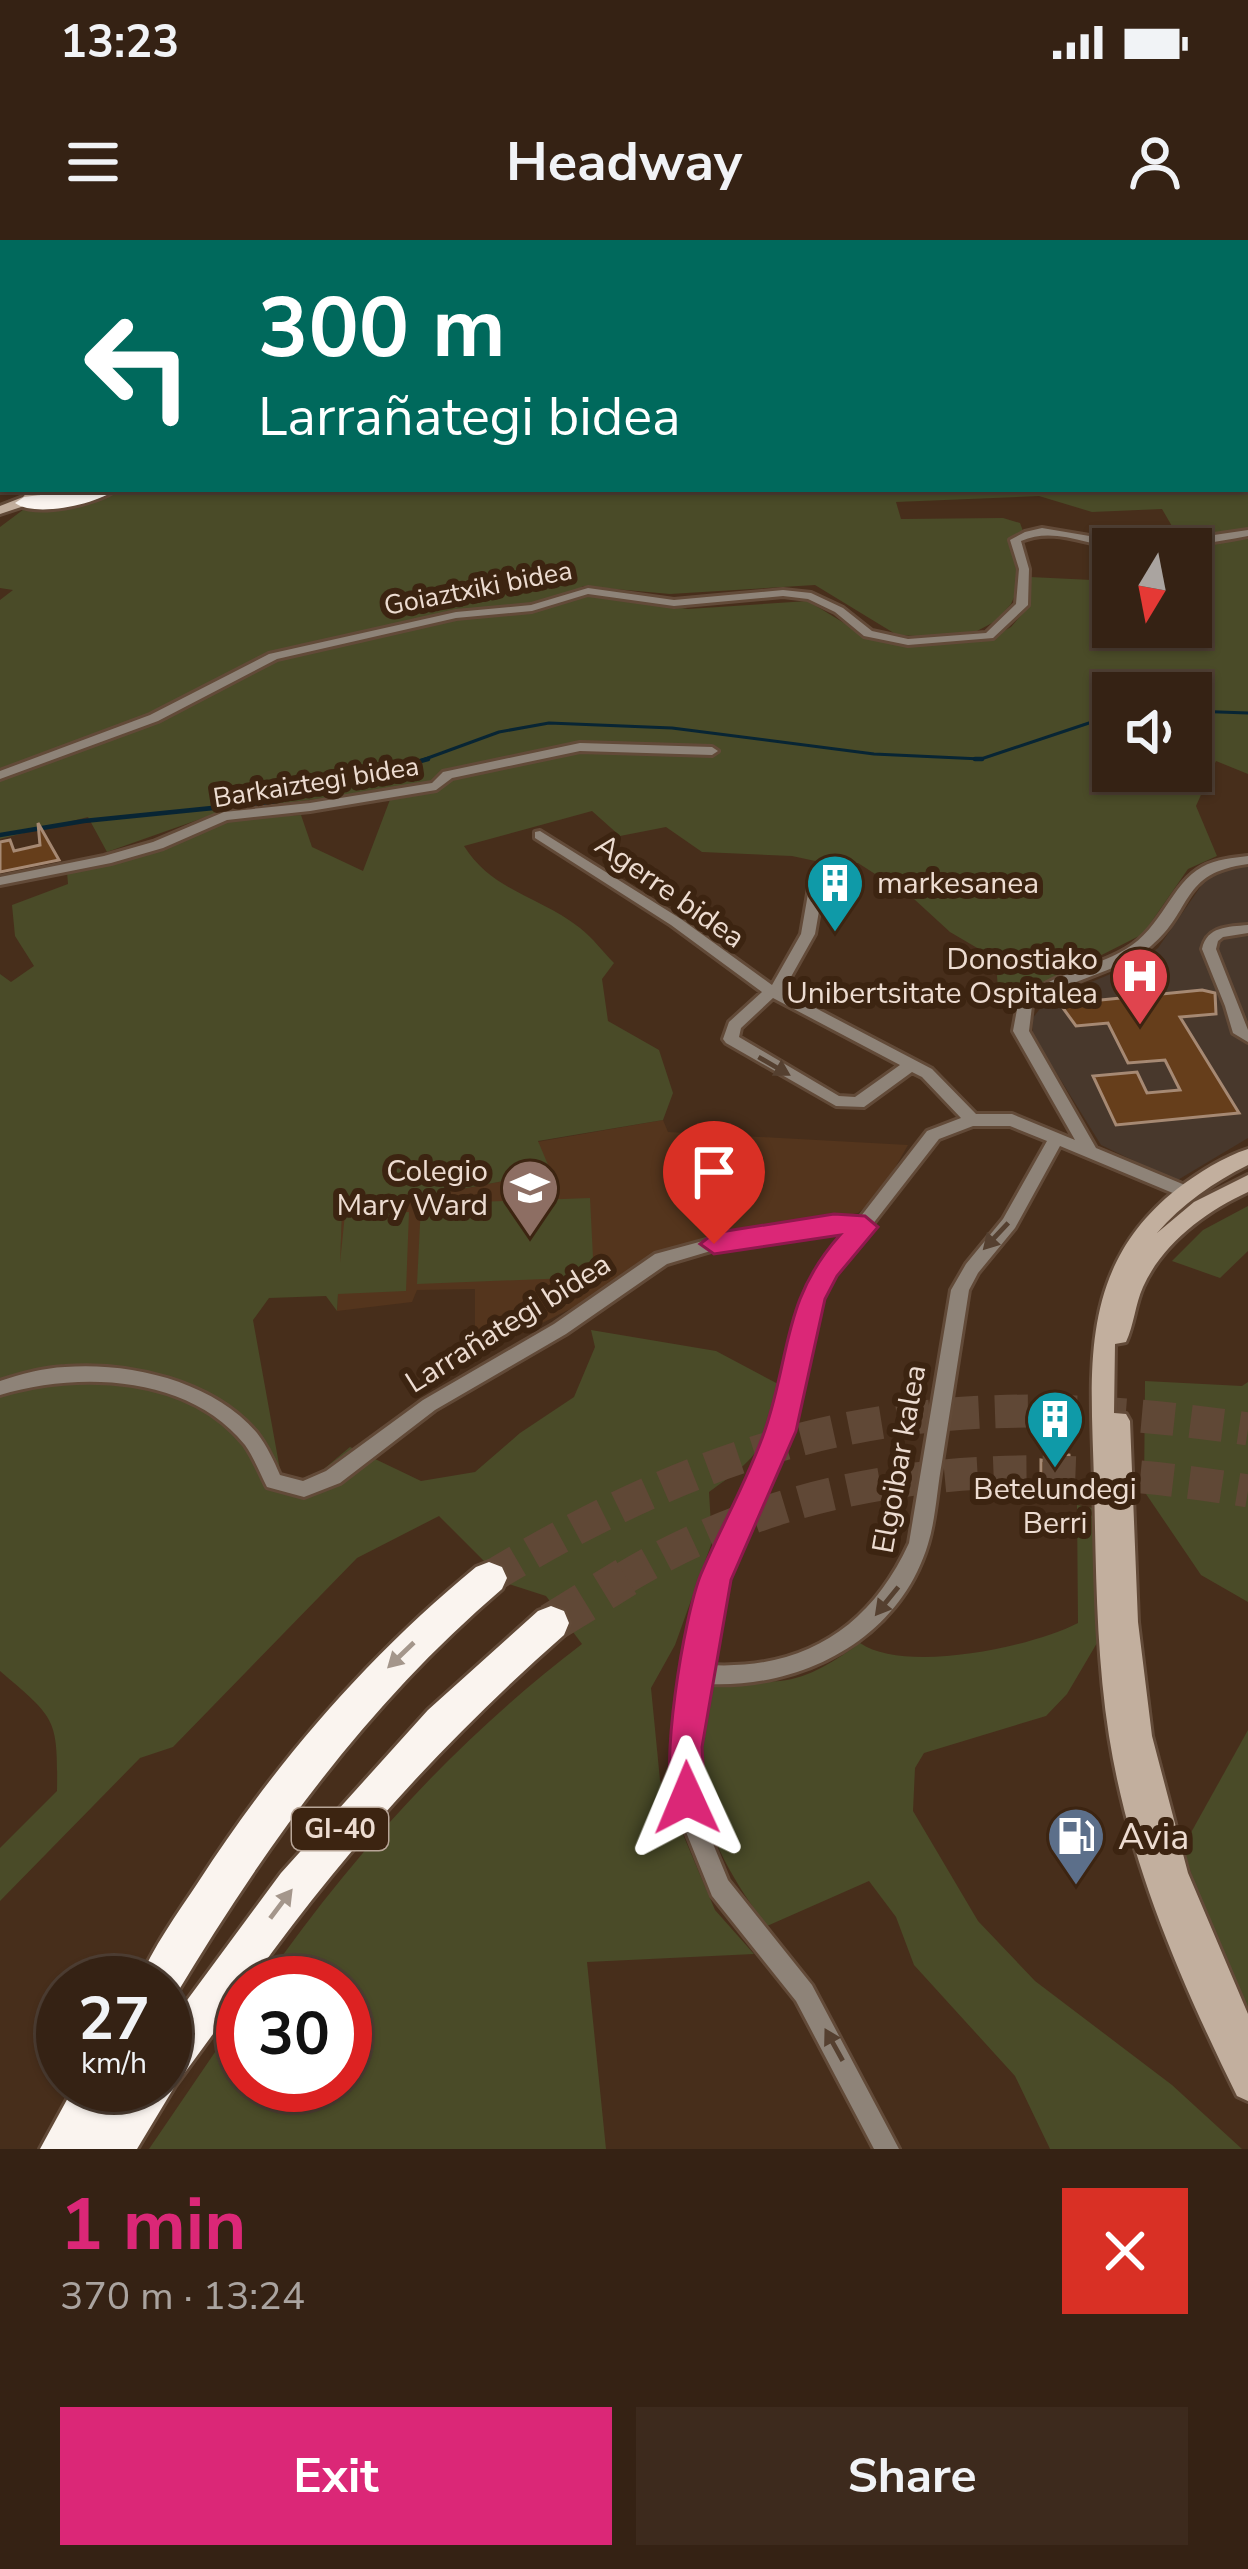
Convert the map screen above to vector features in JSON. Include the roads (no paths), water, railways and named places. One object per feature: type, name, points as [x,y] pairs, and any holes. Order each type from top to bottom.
[{"type":"highway","points":[[24,500],[85,492]]},
{"type":"highway","name":"GI-40","points":[[177,1956],[266,1814],[316,1747],[411,1644],[489,1578]]},
{"type":"highway","name":"GI-40","points":[[192,2030],[296,1884],[384,1779],[462,1699],[551,1623]]},
{"type":"highway","points":[[64,2149],[85,2112]]},
{"type":"highway","points":[[111,2149],[135,2112]]},
{"type":"main road","points":[[1244,1158],[1186,1192],[1133,1251],[1106,1323],[1102,1357],[1115,1684],[1131,1777],[1184,1950],[1248,2084]]},
{"type":"main road","points":[[1239,1186],[1221,1179],[1244,1158]]},
{"type":"main road","points":[[1186,1192],[1239,1186]]},
{"type":"main road","points":[[1160,1242],[1198,1207],[1239,1186]]},
{"type":"main road","points":[[1186,1192],[1184,1211],[1132,1289],[1119,1327],[1115,1360],[1130,1684],[1141,1752],[1175,1882],[1248,2047]]},
{"type":"street","name":"Goiaztxiki bidea","points":[[0,775],[154,718],[273,656],[456,615],[532,608],[588,591],[674,603],[783,593],[811,596],[868,634],[908,642],[952,641],[989,636],[1022,605],[1024,569],[1015,540],[1028,532],[1057,531],[1119,545],[1248,533]]},
{"type":"street","name":"Barkaiztegi bidea","points":[[0,880],[106,860],[224,816],[436,786],[448,775],[580,747],[712,752]]},
{"type":"street","name":"Agerre bidea","points":[[540,835],[676,922],[741,973],[912,1064],[946,1089],[973,1120]]},
{"type":"street","points":[[1089,1150],[1022,1031],[1025,1004],[1143,944],[1190,880],[1210,866],[1248,860]]},
{"type":"street","points":[[816,887],[808,934],[774,990],[734,1026],[731,1039],[836,1101],[858,1103],[912,1064]]},
{"type":"street","points":[[1245,1035],[1209,949],[1211,939],[1220,932],[1248,929]]},
{"type":"street","points":[[887,2149],[804,1993],[720,1888],[693,1822],[684,1771],[696,1674],[715,1580],[780,1431],[811,1299],[827,1269],[865,1227],[925,1142],[942,1129],[973,1120],[1012,1120],[1186,1192]]},
{"type":"street","name":"Elgoibar kalea","points":[[696,1674],[747,1676],[801,1664],[844,1644],[884,1608],[908,1574],[919,1543],[960,1290],[976,1257],[1014,1216],[1041,1160],[1058,1138]]},
{"type":"street","name":"Larrañategi bidea","points":[[0,1388],[34,1377],[76,1372],[142,1380],[175,1390],[243,1430],[281,1486],[304,1489],[333,1477],[429,1405],[560,1329],[661,1259],[714,1244],[834,1225],[865,1227]]},
{"type":"waterway","points":[[1212,712],[1248,713]]},
{"type":"waterway","points":[[981,759],[1092,722]]},
{"type":"waterway","points":[[417,762],[499,732],[549,723],[672,728],[874,754],[981,759]]},
{"type":"waterway","points":[[0,835],[84,821],[272,802],[428,759]]},
{"type":"waterway","points":[[975,759],[981,759]]},
{"type":"tunnel","points":[[489,1578],[584,1524],[675,1482],[764,1450],[854,1427],[944,1415],[1039,1411],[1140,1416],[1248,1429]]},
{"type":"tunnel","points":[[622,1580],[694,1541],[770,1511],[847,1490],[926,1478],[1086,1473],[1248,1491]]},
{"type":"tunnel","points":[[622,1580],[626,1577]]},
{"type":"tunnel","points":[[551,1623],[622,1580]]},
{"type":"place","name":"markesanea","points":[[835,934]]},
{"type":"place","name":"Donostiako Unibertsitate Ospitalea","points":[[1140,1027]]},
{"type":"place","name":"Colegio Mary Ward","points":[[530,1239]]},
{"type":"place","name":"Betelundegi Berri","points":[[1055,1470]]},
{"type":"place","name":"Avia","points":[[1076,1887]]}]
